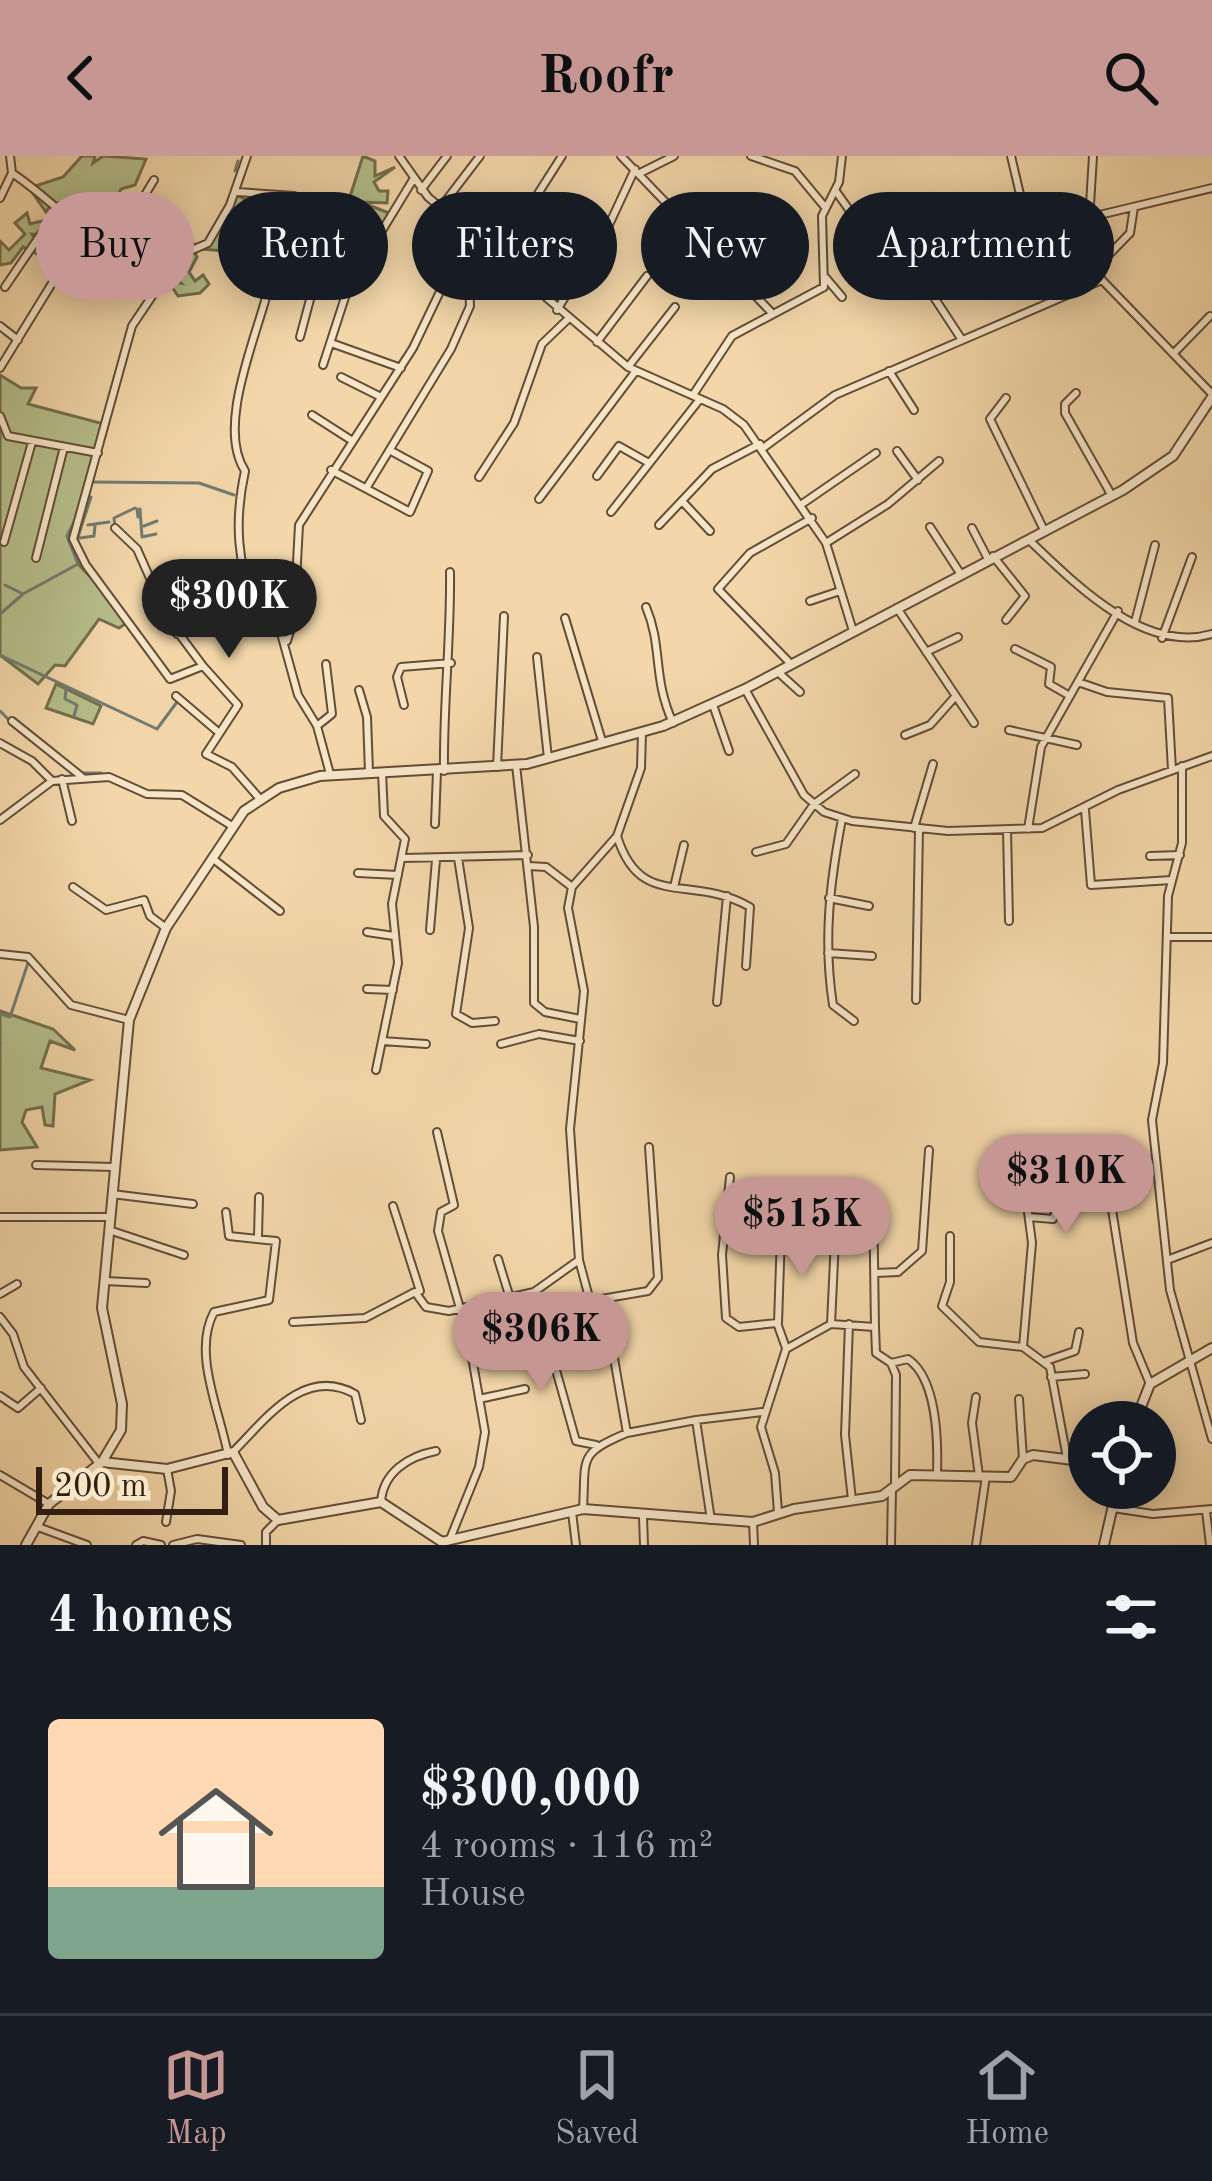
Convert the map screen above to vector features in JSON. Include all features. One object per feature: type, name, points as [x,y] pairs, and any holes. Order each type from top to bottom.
[{"type":"street","points":[[0,198],[12,173],[10,156]]},
{"type":"street","points":[[194,250],[206,245],[236,191],[246,158],[235,156]]},
{"type":"street","points":[[399,156],[421,190],[447,156]]},
{"type":"street","points":[[452,192],[480,156]]},
{"type":"street","points":[[539,192],[562,156]]},
{"type":"street","points":[[621,156],[771,312]]},
{"type":"street","points":[[557,310],[638,171],[674,156]]},
{"type":"street","points":[[752,156],[790,168],[824,206]]},
{"type":"street","points":[[611,512],[696,397],[732,336],[771,312],[818,293],[826,278],[824,206],[836,190],[842,156]]},
{"type":"street","points":[[1011,156],[1019,192]]},
{"type":"street","points":[[1091,192],[1093,156]]},
{"type":"street","points":[[12,173],[40,192]]},
{"type":"street","points":[[388,221],[414,178]]},
{"type":"street","points":[[147,192],[154,180]]},
{"type":"street","points":[[1114,212],[1212,188]]},
{"type":"street","points":[[236,191],[241,192]]},
{"type":"street","points":[[1114,251],[1128,237],[1134,207]]},
{"type":"street","points":[[5,287],[36,241]]},
{"type":"street","points":[[826,278],[833,286]]},
{"type":"street","points":[[597,342],[641,284]]},
{"type":"street","points":[[26,1545],[49,1504],[101,1463],[118,1437],[122,1415],[102,1323],[129,1020],[166,928],[232,826],[260,799],[330,774],[516,765],[673,722],[745,689],[1042,528],[1112,496],[1173,456],[1211,399],[1114,292]]},
{"type":"street","points":[[0,368],[42,300]]},
{"type":"street","points":[[146,300],[127,340],[124,368],[74,531],[76,550],[170,679],[203,667]]},
{"type":"street","points":[[265,300],[238,406],[235,453],[245,471],[239,552],[257,612],[261,618],[275,617],[287,643],[298,695],[316,726],[330,774]]},
{"type":"street","points":[[300,337],[310,300]]},
{"type":"street","points":[[323,365],[344,300]]},
{"type":"street","points":[[287,643],[295,617],[296,532],[401,368],[435,300]]},
{"type":"street","points":[[368,487],[452,349],[470,300]]},
{"type":"street","points":[[546,300],[631,369],[722,409],[761,446],[826,542],[853,631]]},
{"type":"street","points":[[936,300],[962,340]]},
{"type":"street","points":[[659,525],[712,469],[761,446],[835,395],[1055,300]]},
{"type":"street","points":[[539,499],[675,307]]},
{"type":"street","points":[[1174,353],[1210,316]]},
{"type":"street","points":[[479,477],[514,423],[542,344],[568,319]]},
{"type":"street","points":[[0,326],[18,340]]},
{"type":"street","points":[[331,343],[401,368]]},
{"type":"street","points":[[889,371],[914,410]]},
{"type":"street","points":[[341,377],[381,398]]},
{"type":"street","points":[[1076,393],[1065,404],[1065,413],[1112,496]]},
{"type":"street","points":[[1006,398],[990,418],[1042,528]]},
{"type":"street","points":[[312,415],[351,440]]},
{"type":"street","points":[[0,416],[8,436],[98,453]]},
{"type":"street","points":[[4,542],[32,441]]},
{"type":"street","points":[[597,476],[620,446],[650,463]]},
{"type":"street","points":[[35,558],[64,447]]},
{"type":"street","points":[[897,451],[918,480]]},
{"type":"street","points":[[332,470],[410,512],[428,470],[393,452]]},
{"type":"street","points":[[802,503],[876,453]]},
{"type":"street","points":[[826,542],[939,461]]},
{"type":"street","points":[[682,501],[710,531]]},
{"type":"street","points":[[789,662],[718,589],[750,553],[812,518]]},
{"type":"street","points":[[930,526],[960,573]]},
{"type":"street","points":[[115,528],[137,549],[177,634],[238,702],[206,754],[229,764],[260,799]]},
{"type":"street","points":[[973,528],[1025,596],[1006,620]]},
{"type":"street","points":[[1026,537],[1063,572],[1162,638],[1181,641],[1212,634]]},
{"type":"street","points":[[1135,622],[1155,545]]},
{"type":"street","points":[[1162,638],[1192,557]]},
{"type":"street","points":[[177,634],[206,612],[197,569]]},
{"type":"street","points":[[435,824],[451,663],[450,572]]},
{"type":"street","points":[[809,601],[842,590]]},
{"type":"street","points":[[646,607],[655,633],[656,678],[673,722]]},
{"type":"street","points":[[897,608],[974,723]]},
{"type":"street","points":[[1028,830],[1040,753],[1118,611]]},
{"type":"street","points":[[497,767],[504,616]]},
{"type":"street","points":[[566,617],[602,741]]},
{"type":"street","points":[[926,652],[958,637]]},
{"type":"street","points":[[1015,650],[1051,667],[1049,684],[1070,696]]},
{"type":"street","points":[[537,657],[548,758]]},
{"type":"street","points":[[404,705],[397,677],[400,667],[451,663]]},
{"type":"street","points":[[316,726],[332,714],[326,664]]},
{"type":"street","points":[[776,670],[800,692]]},
{"type":"street","points":[[1078,682],[1107,692],[1168,698],[1172,770]]},
{"type":"street","points":[[745,689],[797,785],[814,804],[842,819],[916,829],[1028,830],[1212,756]]},
{"type":"street","points":[[359,690],[367,717],[369,772]]},
{"type":"street","points":[[176,696],[217,731]]},
{"type":"street","points":[[904,735],[930,725],[954,698]]},
{"type":"street","points":[[713,705],[729,751]]},
{"type":"street","points":[[11,721],[82,777]]},
{"type":"street","points":[[1009,730],[1077,745]]},
{"type":"street","points":[[627,1432],[612,1348],[590,1300],[579,1259],[570,1129],[584,979],[570,927],[572,887],[616,836],[641,768],[642,731]]},
{"type":"street","points":[[0,743],[32,761],[52,781]]},
{"type":"street","points":[[916,1000],[916,829],[934,764]]},
{"type":"street","points":[[516,765],[529,866],[534,1003],[545,1012],[580,1019]]},
{"type":"street","points":[[1182,766],[1180,855],[1172,880],[1162,1063],[1152,1120],[1175,1311],[1212,1439]]},
{"type":"street","points":[[376,1070],[398,953],[394,936],[405,839],[382,810],[382,772]]},
{"type":"street","points":[[757,852],[789,842],[814,804],[855,774]]},
{"type":"street","points":[[0,820],[19,800],[52,781],[82,777],[122,779],[151,795],[179,794],[232,826]]},
{"type":"street","points":[[62,779],[72,821]]},
{"type":"street","points":[[1084,810],[1091,885],[1172,880]]},
{"type":"street","points":[[842,819],[829,898],[827,952],[833,1005],[854,1021]]},
{"type":"street","points":[[1007,830],[1009,921]]},
{"type":"street","points":[[616,836],[624,859],[639,877],[727,896],[752,910],[746,966]]},
{"type":"street","points":[[674,886],[684,845]]},
{"type":"street","points":[[403,857],[528,855]]},
{"type":"street","points":[[1150,856],[1180,855]]},
{"type":"street","points":[[211,858],[280,911]]},
{"type":"street","points":[[458,858],[470,928],[456,1014],[478,1024],[495,1021]]},
{"type":"street","points":[[430,930],[436,860]]},
{"type":"street","points":[[529,866],[546,867],[572,887]]},
{"type":"street","points":[[358,873],[398,875]]},
{"type":"street","points":[[73,887],[106,910],[144,900],[149,916],[166,928]]},
{"type":"street","points":[[717,1002],[727,896]]},
{"type":"street","points":[[829,898],[869,906]]},
{"type":"street","points":[[368,932],[394,936]]},
{"type":"street","points":[[1167,937],[1212,938]]},
{"type":"street","points":[[827,952],[872,956]]},
{"type":"street","points":[[0,954],[31,959],[71,1005],[129,1020]]},
{"type":"street","points":[[368,989],[393,990]]},
{"type":"street","points":[[501,1044],[539,1034],[580,1041]]},
{"type":"street","points":[[381,1040],[426,1044]]},
{"type":"street","points":[[437,1132],[454,1205],[441,1212],[438,1231],[461,1308],[485,1444],[444,1543]]},
{"type":"street","points":[[590,1300],[648,1291],[658,1278],[649,1148]]},
{"type":"street","points":[[876,1273],[898,1272],[922,1251],[929,1150]]},
{"type":"street","points":[[36,1165],[114,1167]]},
{"type":"street","points":[[730,1177],[722,1256],[726,1318],[739,1328],[778,1324]]},
{"type":"street","points":[[1023,1347],[1029,1217],[1024,1181]]},
{"type":"street","points":[[1108,1184],[1133,1342],[1150,1384]]},
{"type":"street","points":[[873,1192],[876,1353],[891,1363],[898,1404],[891,1467],[892,1545]]},
{"type":"street","points":[[112,1194],[193,1204]]},
{"type":"street","points":[[1029,1217],[1053,1220],[1062,1194]]},
{"type":"street","points":[[258,1237],[259,1197]]},
{"type":"street","points":[[393,1205],[420,1292],[430,1309],[461,1308],[534,1292],[579,1259]]},
{"type":"street","points":[[226,1212],[229,1236],[278,1242],[274,1294],[269,1300],[214,1312],[205,1344],[231,1454],[263,1507],[278,1520]]},
{"type":"street","points":[[0,1217],[109,1217]]},
{"type":"street","points":[[110,1230],[184,1255]]},
{"type":"street","points":[[778,1512],[762,1412],[786,1349],[778,1324],[781,1234]]},
{"type":"street","points":[[950,1236],[950,1282],[942,1306],[979,1342],[1023,1347],[1046,1361],[1067,1458],[1044,1454],[1023,1459]]},
{"type":"street","points":[[831,1324],[835,1239]]},
{"type":"street","points":[[1167,1260],[1212,1244]]},
{"type":"street","points":[[498,1259],[509,1295]]},
{"type":"street","points":[[105,1281],[146,1283]]},
{"type":"street","points":[[0,1294],[17,1284]]},
{"type":"street","points":[[293,1322],[362,1318],[420,1292]]},
{"type":"street","points":[[534,1292],[575,1441],[597,1445],[627,1432],[762,1412]]},
{"type":"street","points":[[0,1317],[41,1388],[101,1463],[166,1469],[231,1454],[282,1401],[303,1389],[348,1390],[355,1394],[361,1420]]},
{"type":"street","points":[[786,1349],[831,1324],[874,1327]]},
{"type":"street","points":[[849,1324],[844,1435],[853,1503]]},
{"type":"street","points":[[1046,1361],[1077,1349],[1079,1332]]},
{"type":"street","points":[[1144,1401],[1150,1384],[1212,1348]]},
{"type":"street","points":[[891,1363],[908,1359],[917,1366],[932,1412],[937,1473]]},
{"type":"street","points":[[1051,1377],[1085,1374]]},
{"type":"street","points":[[0,1396],[18,1408],[41,1388]]},
{"type":"street","points":[[479,1399],[525,1388]]},
{"type":"street","points":[[976,1397],[972,1423],[982,1476],[976,1545]]},
{"type":"street","points":[[266,1545],[266,1532],[278,1520],[381,1502],[444,1543],[577,1510],[753,1522],[778,1512],[882,1496],[893,1484],[937,1473],[1011,1477],[1023,1459],[1019,1399]]},
{"type":"street","points":[[696,1420],[711,1520]]},
{"type":"street","points":[[576,1545],[583,1467],[597,1445]]},
{"type":"street","points":[[381,1502],[385,1483],[407,1459],[436,1450]]},
{"type":"street","points":[[166,1469],[171,1491],[166,1522]]},
{"type":"street","points":[[0,1475],[49,1504]]},
{"type":"street","points":[[1104,1545],[1113,1509]]},
{"type":"street","points":[[1120,1509],[1153,1514],[1209,1510],[1210,1545]]},
{"type":"street","points":[[643,1517],[644,1545]]},
{"type":"street","points":[[753,1522],[754,1545]]},
{"type":"street","points":[[34,1526],[87,1545]]},
{"type":"street","points":[[172,1545],[196,1539],[241,1545]]},
{"type":"street","points":[[136,1545],[143,1540],[161,1545]]},
{"type":"green space","points":[[82,156],[95,156],[93,163],[103,156],[146,159],[135,185],[119,192],[36,192],[36,198],[29,188],[63,177]]},
{"type":"green space","points":[[363,156],[375,161],[375,176],[395,167],[374,182],[379,191],[388,192],[351,192]]},
{"type":"green space","points":[[27,213],[30,224],[36,222],[36,234],[32,234],[36,254],[23,247],[11,263],[0,265],[0,241],[9,250],[25,234],[15,223]]},
{"type":"green space","points":[[218,221],[218,250],[201,249]]},
{"type":"green space","points":[[203,275],[209,284],[194,294],[194,280]]},
{"type":"green space","points":[[0,375],[21,388],[36,388],[28,404],[104,424],[69,540],[79,565],[114,602],[125,624],[119,628],[99,619],[65,666],[55,665],[38,684],[0,655]]},
{"type":"green space","points":[[56,684],[101,706],[93,724],[46,708]]},
{"type":"green space","points":[[0,1011],[53,1029],[75,1050],[50,1041],[41,1068],[90,1080],[55,1094],[53,1126],[45,1125],[42,1107],[26,1110],[22,1122],[37,1147],[0,1150]]},
{"type":"waterway","points":[[235,171],[238,161]]},
{"type":"waterway","points":[[194,244],[199,245]]},
{"type":"waterway","points":[[92,482],[199,483],[234,495]]},
{"type":"waterway","points":[[77,540],[91,497]]},
{"type":"waterway","points":[[115,527],[114,518],[135,508]]},
{"type":"waterway","points":[[137,509],[138,517]]},
{"type":"waterway","points":[[140,509],[142,537],[156,534]]},
{"type":"waterway","points":[[5,585],[23,594],[78,564],[67,536],[76,518]]},
{"type":"waterway","points":[[144,526],[157,521]]},
{"type":"waterway","points":[[88,525],[109,522]]},
{"type":"waterway","points":[[80,538],[94,536],[95,525]]},
{"type":"waterway","points":[[0,614],[22,595]]},
{"type":"waterway","points":[[0,655],[157,729],[177,702]]},
{"type":"waterway","points":[[66,689],[65,699],[77,705],[74,716]]},
{"type":"waterway","points":[[0,711],[10,721]]},
{"type":"waterway","points":[[81,773],[101,773]]},
{"type":"waterway","points":[[0,1014],[10,1017],[28,963]]}]
